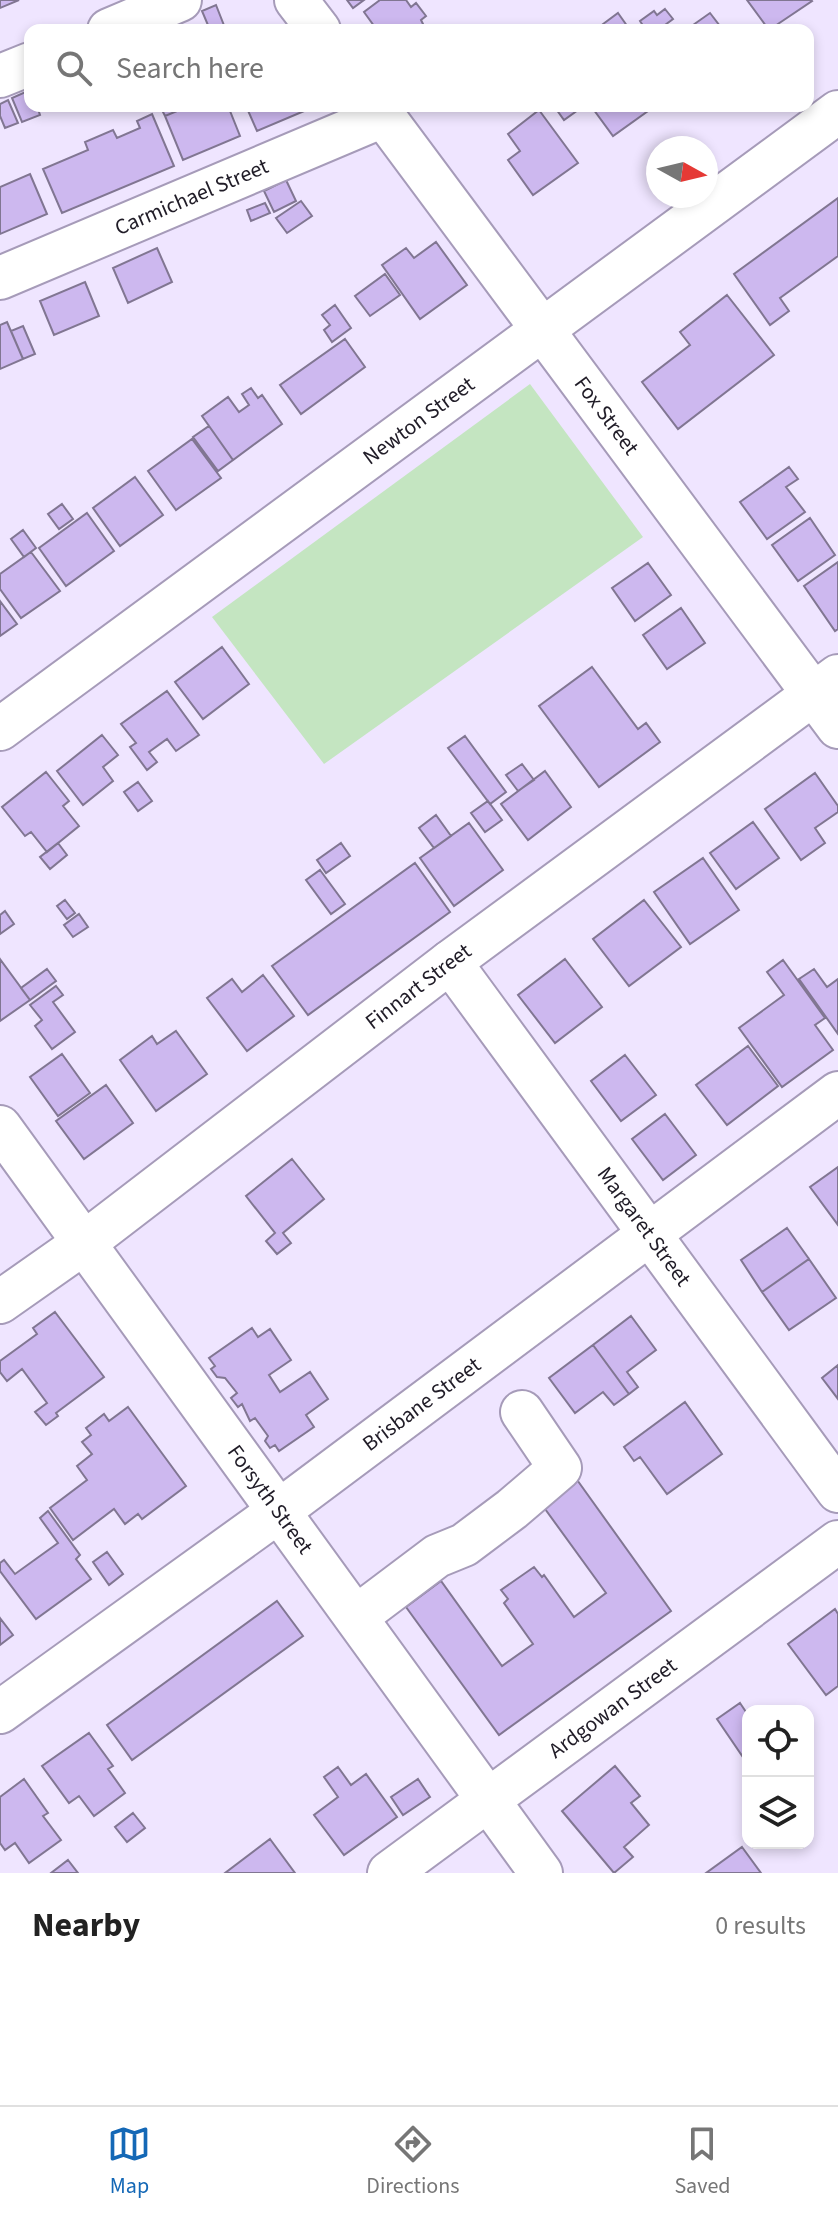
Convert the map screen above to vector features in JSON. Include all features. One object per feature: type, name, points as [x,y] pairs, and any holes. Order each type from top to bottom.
[{"type":"street","points":[[123,24],[180,0]]},
{"type":"street","points":[[296,0],[314,24]]},
{"type":"street","points":[[0,76],[24,66]]},
{"type":"street","name":"Carmichael Street","points":[[0,278],[378,112]]},
{"type":"street","name":"Fox Street","points":[[381,112],[543,329],[826,685],[838,727]]},
{"type":"street","name":"Newton Street","points":[[0,729],[838,112]]},
{"type":"street","name":"Finnart Street","points":[[0,1302],[84,1243],[450,962],[826,685]]},
{"type":"street","name":"Margaret Street","points":[[450,962],[838,1491]]},
{"type":"street","name":"Brisbane Street","points":[[0,1712],[279,1511],[838,1093]]},
{"type":"street","name":"Forsyth Street","points":[[0,1127],[541,1873]]},
{"type":"street","points":[[356,1617],[437,1556],[464,1545],[560,1468],[522,1412]]},
{"type":"street","name":"Ardgowan Street","points":[[389,1873],[838,1542]]},
{"type":"green space","points":[[530,384],[643,537],[324,764],[212,617]]},
{"type":"building","points":[[0,0],[19,0],[0,8]]},
{"type":"building","points":[[347,0],[364,0],[353,8]]},
{"type":"building","points":[[380,0],[406,0],[411,7],[416,3],[426,16],[421,20],[423,24],[373,24],[364,12]]},
{"type":"building","points":[[747,0],[812,1],[778,24],[765,24]]},
{"type":"building","points":[[216,5],[223,24],[207,24],[202,11]]},
{"type":"building","points":[[665,9],[673,19],[666,24],[642,24],[640,21],[654,11],[657,15]]},
{"type":"building","points":[[618,13],[626,24],[603,24]]},
{"type":"building","points":[[710,13],[718,24],[694,24]]},
{"type":"building","points":[[24,93],[24,112],[39,112],[40,115],[22,122],[12,98]]},
{"type":"building","points":[[8,100],[18,123],[5,128],[0,116],[0,104]]},
{"type":"building","points":[[175,112],[230,112],[240,136],[183,160],[165,116]]},
{"type":"building","points":[[249,112],[302,112],[257,131]]},
{"type":"building","points":[[540,112],[578,163],[533,195],[508,160],[520,151],[508,134]]},
{"type":"building","points":[[558,112],[575,112],[564,120]]},
{"type":"building","points":[[595,112],[647,112],[613,136]]},
{"type":"building","points":[[152,114],[174,166],[62,213],[43,169],[88,150],[85,142],[113,130],[117,138],[140,128],[137,121]]},
{"type":"building","points":[[30,174],[47,214],[0,234],[0,187]]},
{"type":"building","points":[[286,180],[296,201],[274,212],[264,191]]},
{"type":"building","points":[[838,198],[838,256],[780,298],[789,311],[770,325],[734,274]]},
{"type":"building","points":[[301,201],[312,216],[287,233],[276,218]]},
{"type":"building","points":[[265,203],[270,213],[251,221],[247,210]]},
{"type":"building","points":[[436,242],[467,285],[420,319],[382,265],[406,248],[414,258]]},
{"type":"building","points":[[157,248],[172,282],[128,303],[113,268]]},
{"type":"building","points":[[385,274],[400,295],[370,316],[355,296]]},
{"type":"building","points":[[85,282],[99,316],[54,335],[40,301]]},
{"type":"building","points":[[727,295],[774,355],[678,429],[642,382],[690,345],[680,332]]},
{"type":"building","points":[[335,305],[351,328],[332,342],[324,330],[330,325],[322,315]]},
{"type":"building","points":[[7,322],[23,359],[0,369],[0,325]]},
{"type":"building","points":[[23,326],[35,354],[23,359],[11,331]]},
{"type":"building","points":[[345,339],[365,367],[301,414],[280,385]]},
{"type":"building","points":[[251,388],[258,398],[262,395],[282,424],[233,460],[202,416],[228,397],[239,412],[249,405],[242,394]]},
{"type":"building","points":[[209,426],[233,460],[218,471],[193,437]]},
{"type":"building","points":[[192,439],[221,478],[176,510],[148,471]]},
{"type":"building","points":[[789,467],[798,479],[786,487],[805,512],[767,539],[740,502]]},
{"type":"building","points":[[135,477],[163,515],[120,546],[93,508]]},
{"type":"building","points":[[62,504],[73,519],[59,529],[48,514]]},
{"type":"building","points":[[87,513],[114,551],[66,586],[39,548]]},
{"type":"building","points":[[810,518],[835,555],[798,581],[772,545]]},
{"type":"building","points":[[23,530],[36,548],[24,557],[11,539]]},
{"type":"building","points":[[31,552],[60,591],[21,618],[0,589],[0,574]]},
{"type":"building","points":[[838,562],[838,629],[835,631],[804,586]]},
{"type":"building","points":[[648,563],[671,595],[635,621],[612,588]]},
{"type":"building","points":[[0,601],[17,624],[0,636]]},
{"type":"building","points":[[681,608],[705,643],[667,669],[643,635]]},
{"type":"building","points":[[222,647],[249,684],[203,719],[175,682]]},
{"type":"building","points":[[592,667],[638,729],[646,723],[660,742],[599,787],[539,706]]},
{"type":"building","points":[[167,691],[199,735],[176,751],[167,739],[149,752],[157,762],[147,770],[130,747],[136,743],[121,724]]},
{"type":"building","points":[[102,735],[118,755],[103,767],[113,781],[83,805],[57,771]]},
{"type":"building","points":[[465,736],[506,792],[490,804],[448,748]]},
{"type":"building","points":[[522,764],[534,780],[518,791],[506,775]]},
{"type":"building","points":[[545,771],[571,807],[528,840],[501,804]]},
{"type":"building","points":[[46,772],[69,801],[63,806],[79,826],[47,852],[31,832],[25,836],[2,807]]},
{"type":"building","points":[[815,773],[838,806],[838,812],[815,828],[825,843],[801,860],[765,809]]},
{"type":"building","points":[[138,782],[152,801],[138,811],[124,792]]},
{"type":"building","points":[[488,801],[502,820],[485,832],[471,813]]},
{"type":"building","points":[[436,815],[451,836],[434,848],[419,828]]},
{"type":"building","points":[[753,822],[779,858],[736,889],[710,853]]},
{"type":"building","points":[[469,823],[503,870],[454,906],[420,858]]},
{"type":"building","points":[[58,843],[67,855],[50,869],[40,857]]},
{"type":"building","points":[[341,843],[350,856],[326,873],[317,860]]},
{"type":"building","points":[[703,858],[739,910],[690,944],[654,892]]},
{"type":"building","points":[[415,863],[450,912],[308,1015],[272,966]]},
{"type":"building","points":[[320,870],[345,904],[331,914],[306,880]]},
{"type":"building","points":[[65,900],[75,913],[67,919],[57,906]]},
{"type":"building","points":[[644,900],[681,947],[629,986],[593,939]]},
{"type":"building","points":[[5,911],[14,924],[0,934],[0,915]]},
{"type":"building","points":[[79,914],[88,927],[73,937],[64,925]]},
{"type":"building","points":[[0,959],[30,1000],[0,1021]]},
{"type":"building","points":[[565,959],[602,1007],[555,1043],[518,995]]},
{"type":"building","points":[[783,960],[825,1018],[815,1025],[833,1050],[782,1087],[739,1028],[784,995],[767,972]]},
{"type":"building","points":[[47,969],[56,981],[30,1000],[21,988]]},
{"type":"building","points":[[814,969],[827,987],[838,979],[838,1034],[799,979]]},
{"type":"building","points":[[263,975],[294,1016],[247,1051],[207,998],[232,979],[242,992]]},
{"type":"building","points":[[56,986],[63,995],[53,1002],[75,1032],[52,1049],[35,1026],[42,1020],[30,1005]]},
{"type":"building","points":[[176,1031],[207,1074],[156,1111],[120,1060],[152,1036],[157,1044]]},
{"type":"building","points":[[748,1046],[778,1086],[727,1125],[696,1085]]},
{"type":"building","points":[[62,1054],[90,1093],[58,1116],[30,1077]]},
{"type":"building","points":[[625,1055],[656,1095],[621,1121],[591,1081]]},
{"type":"building","points":[[106,1085],[133,1123],[84,1159],[56,1121]]},
{"type":"building","points":[[665,1114],[696,1155],[663,1180],[632,1139]]},
{"type":"building","points":[[292,1159],[324,1199],[283,1233],[291,1243],[277,1254],[266,1241],[275,1233],[246,1196]]},
{"type":"building","points":[[838,1167],[838,1225],[810,1187]]},
{"type":"building","points":[[787,1228],[809,1259],[762,1292],[741,1260]]},
{"type":"building","points":[[809,1259],[836,1298],[789,1330],[762,1292]]},
{"type":"building","points":[[55,1312],[104,1377],[56,1413],[58,1416],[46,1425],[35,1412],[47,1403],[22,1369],[7,1381],[0,1372],[0,1361],[37,1334],[33,1328]]},
{"type":"building","points":[[631,1316],[656,1350],[627,1372],[638,1387],[629,1394],[593,1345]]},
{"type":"building","points":[[252,1328],[258,1337],[270,1329],[291,1360],[269,1375],[280,1392],[310,1372],[328,1399],[306,1415],[314,1427],[279,1451],[275,1445],[270,1448],[265,1441],[268,1436],[255,1418],[250,1421],[242,1404],[238,1407],[231,1398],[237,1393],[225,1378],[217,1377],[211,1369],[215,1366],[209,1358]]},
{"type":"building","points":[[593,1345],[629,1394],[614,1405],[603,1392],[575,1413],[549,1378]]},
{"type":"building","points":[[838,1365],[838,1399],[822,1378]]},
{"type":"building","points":[[685,1402],[722,1454],[667,1494],[640,1457],[634,1461],[624,1447]]},
{"type":"building","points":[[128,1407],[186,1486],[142,1519],[138,1514],[125,1524],[114,1509],[73,1540],[50,1508],[87,1480],[77,1466],[92,1454],[82,1442],[91,1435],[86,1428],[104,1414],[109,1421]]},
{"type":"building","points":[[575,1477],[671,1611],[499,1735],[406,1607],[441,1581],[502,1666],[533,1644],[504,1603],[508,1599],[501,1590],[534,1567],[542,1577],[544,1575],[574,1617],[606,1593],[540,1502]]},
{"type":"building","points":[[48,1511],[80,1555],[76,1559],[91,1579],[36,1619],[0,1571],[0,1563],[4,1560],[15,1574],[58,1543],[40,1518]]},
{"type":"building","points":[[107,1552],[123,1574],[109,1585],[93,1562]]},
{"type":"building","points":[[277,1601],[303,1636],[132,1760],[107,1725]]},
{"type":"building","points":[[835,1609],[838,1614],[838,1686],[826,1695],[788,1644]]},
{"type":"building","points":[[0,1618],[13,1635],[0,1645]]},
{"type":"building","points":[[740,1703],[742,1756],[717,1719]]},
{"type":"building","points":[[89,1733],[113,1766],[108,1769],[125,1793],[94,1816],[79,1796],[69,1803],[42,1766]]},
{"type":"building","points":[[615,1766],[640,1796],[631,1803],[649,1825],[624,1847],[633,1857],[614,1873],[562,1811]]},
{"type":"building","points":[[338,1767],[351,1785],[366,1774],[397,1817],[344,1855],[314,1815],[338,1797],[324,1777]]},
{"type":"building","points":[[24,1779],[48,1813],[43,1816],[61,1840],[29,1863],[15,1843],[5,1850],[0,1843],[0,1797]]},
{"type":"building","points":[[418,1779],[430,1797],[403,1815],[391,1797]]},
{"type":"building","points":[[133,1813],[145,1828],[127,1842],[115,1827]]},
{"type":"building","points":[[270,1839],[295,1873],[225,1873]]},
{"type":"building","points":[[742,1847],[761,1873],[706,1873]]},
{"type":"building","points":[[68,1860],[78,1873],[51,1873]]}]
